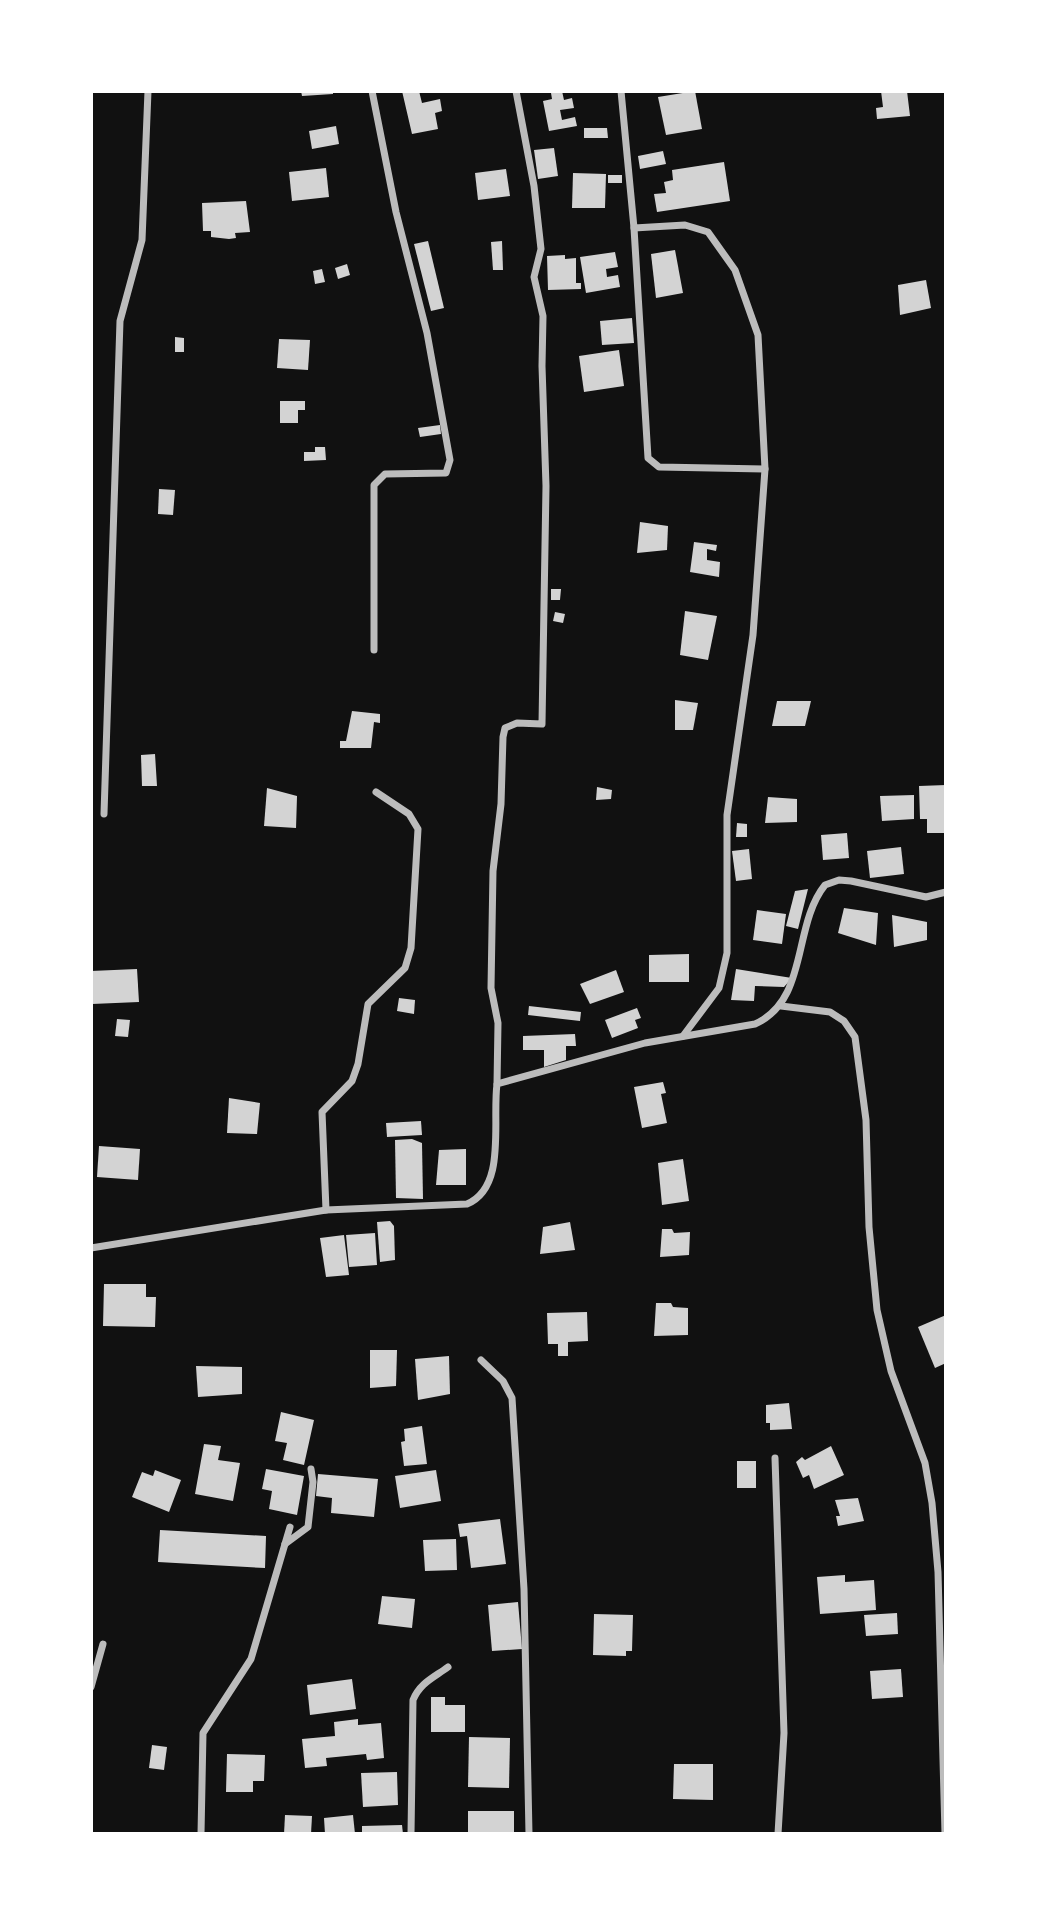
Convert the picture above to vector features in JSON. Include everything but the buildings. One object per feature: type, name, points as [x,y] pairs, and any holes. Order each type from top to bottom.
[{"type":"street","points":[[104,814],[120,321],[142,240],[148,91]]},
{"type":"street","points":[[372,91],[396,212],[427,333],[450,460],[446,473],[385,474],[374,485],[374,650]]},
{"type":"street","points":[[91,1248],[326,1210],[467,1204],[481,1198],[494,1172],[498,1023],[491,988],[493,871],[501,804],[503,737],[505,728],[510,725],[542,724],[546,645],[543,316],[534,277],[541,249],[534,186],[516,91]]},
{"type":"street","points":[[621,91],[634,229],[648,458],[659,467],[765,469]]},
{"type":"street","points":[[634,229],[698,226],[708,232],[735,270],[758,335],[765,469],[751,647],[727,814],[727,953],[724,976],[719,988],[683,1036]]},
{"type":"street","points":[[326,1210],[322,1112],[352,1081],[368,1004],[401,975],[411,948],[418,829],[409,814],[376,792]]},
{"type":"street","points":[[497,1084],[645,1043],[755,1024],[771,1017],[787,997],[809,914],[825,884],[839,880],[852,881],[926,897],[946,892]]},
{"type":"street","points":[[781,1006],[830,1012],[844,1021],[855,1037],[866,1120],[869,1227],[877,1310],[891,1371],[925,1463],[934,1513],[945,1834]]},
{"type":"street","points":[[481,1360],[503,1381],[512,1398],[524,1589],[529,1834]]},
{"type":"street","points":[[775,1458],[784,1733],[778,1834]]},
{"type":"street","points":[[284,1544],[308,1527],[313,1482],[311,1469]]},
{"type":"street","points":[[201,1834],[203,1733],[251,1660],[290,1527]]},
{"type":"street","points":[[91,1687],[103,1644]]},
{"type":"street","points":[[411,1834],[413,1700],[425,1681],[448,1667]]}]
